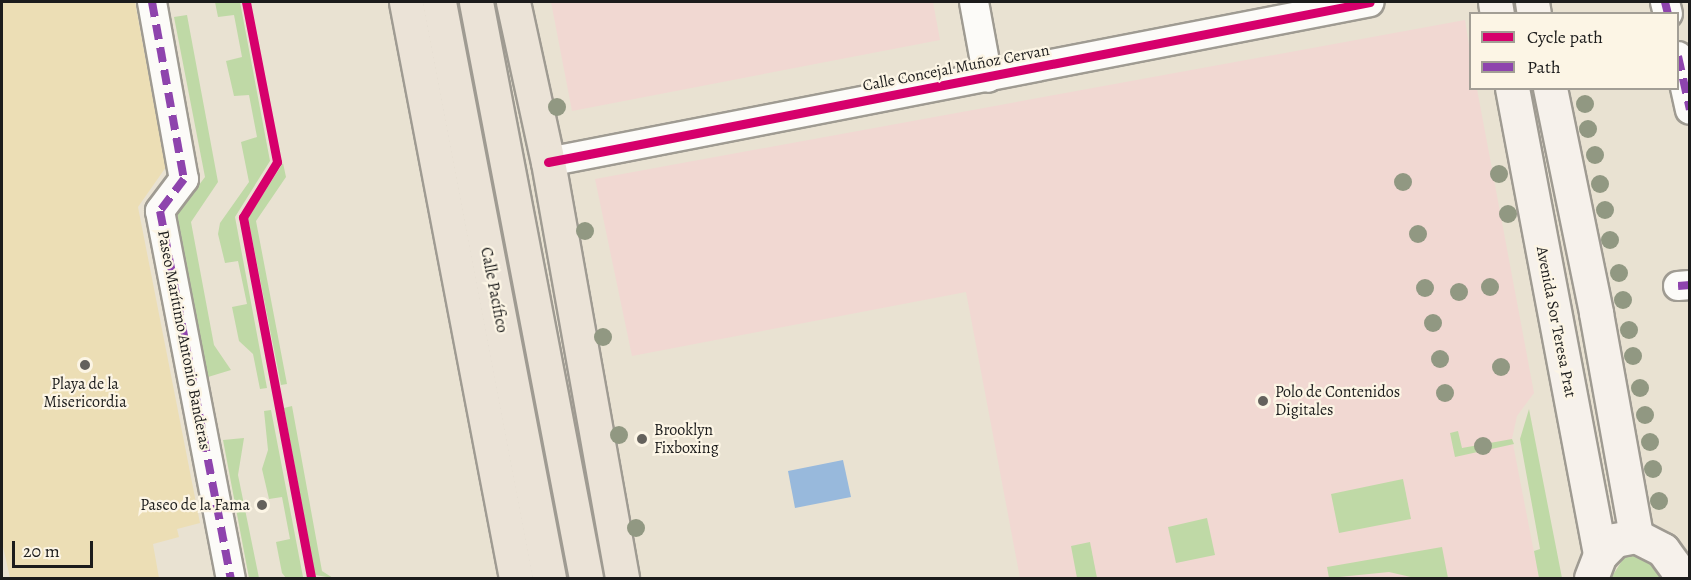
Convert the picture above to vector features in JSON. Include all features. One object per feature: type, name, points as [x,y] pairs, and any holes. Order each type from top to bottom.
[{"type":"main road","name":"Calle Pacífico","points":[[406,2],[516,579]]},
{"type":"main road","name":"Calle Pacífico","points":[[439,2],[549,579]]},
{"type":"main road","points":[[476,2],[586,579]]},
{"type":"main road","points":[[513,2],[548,162],[622,579]]},
{"type":"main road","name":"Avenida Sor Teresa Prat","points":[[1512,90],[1595,567]]},
{"type":"main road","points":[[1550,90],[1596,313],[1663,548],[1683,579]]},
{"type":"main road","points":[[1595,567],[1615,540],[1663,548]]},
{"type":"street","name":"Paseo Marítimo Antonio Banderas","points":[[152,2],[184,179],[160,212],[231,579]]},
{"type":"street","points":[[974,2],[988,78]]},
{"type":"street","name":"Calle Concejal Muñoz Cervan","points":[[548,162],[1370,2]]},
{"type":"street","points":[[1679,65],[1689,110]]},
{"type":"shaded area","points":[[551,2],[933,2],[940,40],[572,111]]},
{"type":"shaded area","points":[[1465,20],[1469,45],[1469,90],[1477,90],[1534,393],[1517,416],[1512,439],[1539,578],[1020,578],[966,292],[632,356],[595,179]]},
{"type":"green space","points":[[215,2],[240,2],[270,161],[235,217],[267,388],[260,389],[253,354],[239,341],[232,307],[247,304],[238,261],[225,263],[218,234],[220,223],[249,182],[241,142],[257,137],[249,95],[234,96],[226,61],[242,57],[234,15],[218,17]]},
{"type":"green space","points":[[187,15],[218,182],[191,222],[214,345],[231,370],[208,377],[177,214],[205,177],[174,17]]},
{"type":"green space","points":[[283,163],[286,177],[256,221],[287,384],[281,385],[248,218]]},
{"type":"green space","points":[[292,406],[322,571],[333,578],[315,575],[284,408]]},
{"type":"green space","points":[[1529,409],[1562,578],[1539,578],[1534,551],[1540,549],[1520,439]]},
{"type":"green space","points":[[271,410],[304,578],[286,578],[282,573],[276,542],[290,539],[282,497],[269,499],[262,469],[268,450],[264,411]]},
{"type":"green space","points":[[1458,431],[1462,448],[1512,439],[1514,444],[1455,457],[1450,433]]},
{"type":"green space","points":[[244,438],[238,475],[259,578],[249,578],[223,440]]},
{"type":"green space","points":[[1403,479],[1411,519],[1339,533],[1331,494]]},
{"type":"green space","points":[[1207,518],[1215,555],[1176,563],[1168,527]]},
{"type":"green space","points":[[1090,542],[1097,578],[1077,578],[1071,546]]},
{"type":"green space","points":[[1442,547],[1448,578],[1415,578],[1389,572],[1329,578],[1327,567]]},
{"type":"green space","points":[[1637,554],[1645,556],[1663,578],[1611,578],[1625,556]]},
{"type":"sand","name":"Playa de la Misericordia","points":[[2,2],[135,2],[166,167],[138,207],[200,523],[177,529],[179,537],[153,544],[159,578],[10,578],[2,542]]},
{"type":"water","points":[[843,460],[851,497],[795,508],[788,471]]},
{"type":"marked path","points":[[152,2],[184,179],[160,211],[231,578]]},
{"type":"marked path","points":[[1665,2],[1668,12]]},
{"type":"marked path","points":[[1679,60],[1690,110]]},
{"type":"marked path","points":[[1678,286],[1690,285]]},
{"type":"cycle path","points":[[246,2],[277,162],[243,217],[311,578]]},
{"type":"cycle path","points":[[548,162],[1370,2]]},
{"type":"place","name":"Playa de la Misericordia","points":[[85,365]]},
{"type":"place","name":"Polo de Contenidos Digitales","points":[[1263,401]]},
{"type":"place","name":"Brooklyn Fixboxing","points":[[642,439]]},
{"type":"place","name":"Paseo de la Fama","points":[[262,505]]}]
